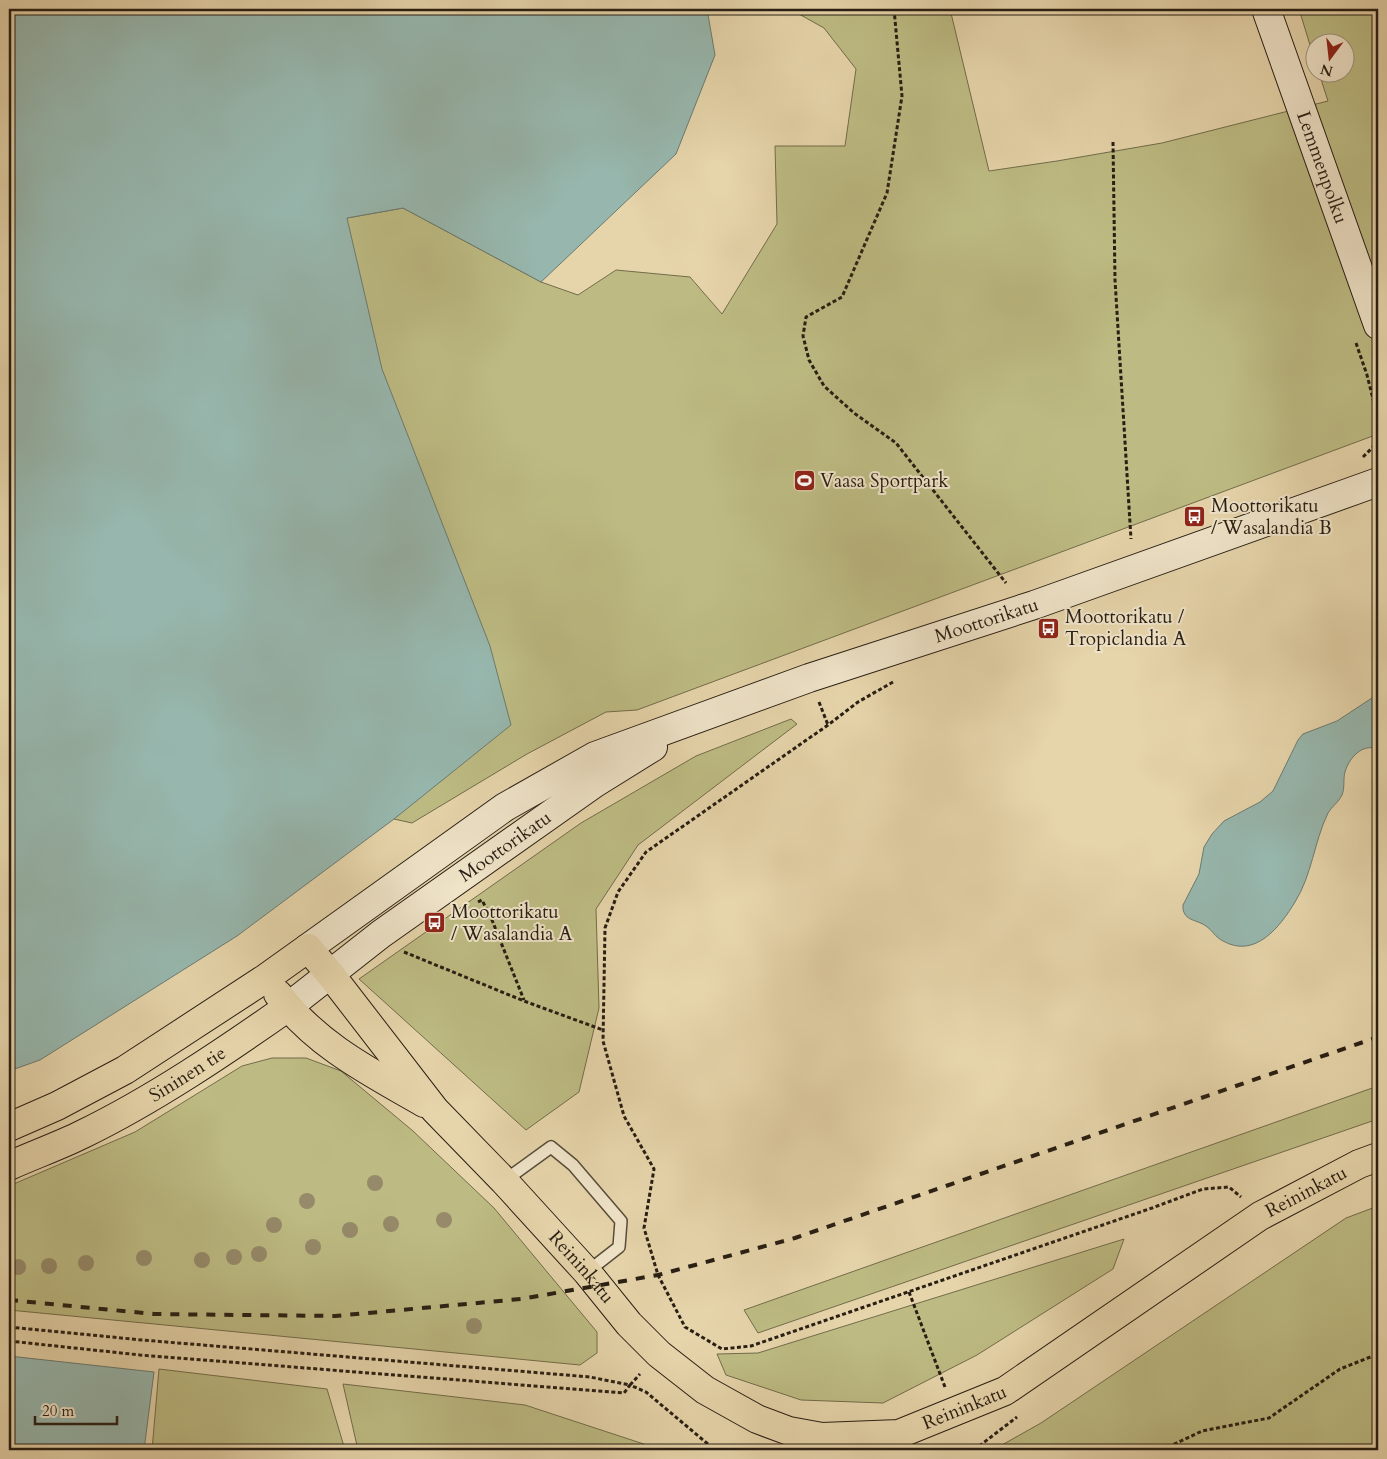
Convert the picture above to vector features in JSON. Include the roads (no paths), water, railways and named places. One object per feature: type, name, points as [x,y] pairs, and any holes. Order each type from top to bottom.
[{"type":"main road","name":"Lemmenpolku","points":[[1266,9],[1378,325]]},
{"type":"main road","name":"Moottorikatu","points":[[308,948],[505,807],[595,756],[705,714],[1034,605],[1378,482]]},
{"type":"main road","name":"Moottorikatu","points":[[288,1007],[381,934],[595,783],[705,714]]},
{"type":"main road","name":"Reininkatu","points":[[308,948],[435,1110],[504,1181],[587,1272],[629,1324],[659,1354],[705,1390],[757,1419],[789,1431],[822,1437],[899,1434],[1005,1392],[1260,1216],[1359,1164],[1378,1157]]},
{"type":"main road","points":[[9,1127],[57,1106],[125,1070],[266,978],[308,948]]},
{"type":"main road","name":"Reininkatu","points":[[266,978],[288,1007],[314,1034],[362,1068],[435,1110]]},
{"type":"main road","name":"Sininen tie","points":[[9,1166],[82,1135],[147,1099],[237,1043],[288,1007]]},
{"type":"lane","points":[[504,1181],[551,1147],[573,1165],[621,1221],[619,1247],[587,1272]]},
{"type":"water","points":[[9,9],[707,9],[715,55],[676,154],[541,282],[403,208],[347,218],[382,369],[490,646],[511,725],[394,819],[237,936],[40,1060],[9,1071]]},
{"type":"water","points":[[1378,694],[1378,749],[1367,748],[1362,750],[1353,757],[1347,767],[1342,795],[1328,813],[1301,892],[1282,921],[1265,938],[1256,943],[1246,946],[1235,946],[1220,939],[1206,926],[1187,917],[1183,910],[1183,905],[1199,874],[1204,847],[1212,834],[1224,821],[1260,802],[1273,791],[1298,740],[1303,734],[1337,721]]},
{"type":"water","points":[[9,1356],[154,1372],[144,1450],[9,1450]]},
{"type":"railway","points":[[9,1300],[154,1314],[335,1316],[521,1299],[658,1275],[795,1238],[1378,1037]]},
{"type":"place","name":"Vaasa Sportpark","points":[[804,481]]},
{"type":"place","name":"Moottorikatu / Wasalandia B","points":[[1195,517]]},
{"type":"place","name":"Moottorikatu / Tropiclandia A","points":[[1049,628]]},
{"type":"place","name":"Moottorikatu / Wasalandia A","points":[[435,923]]}]
